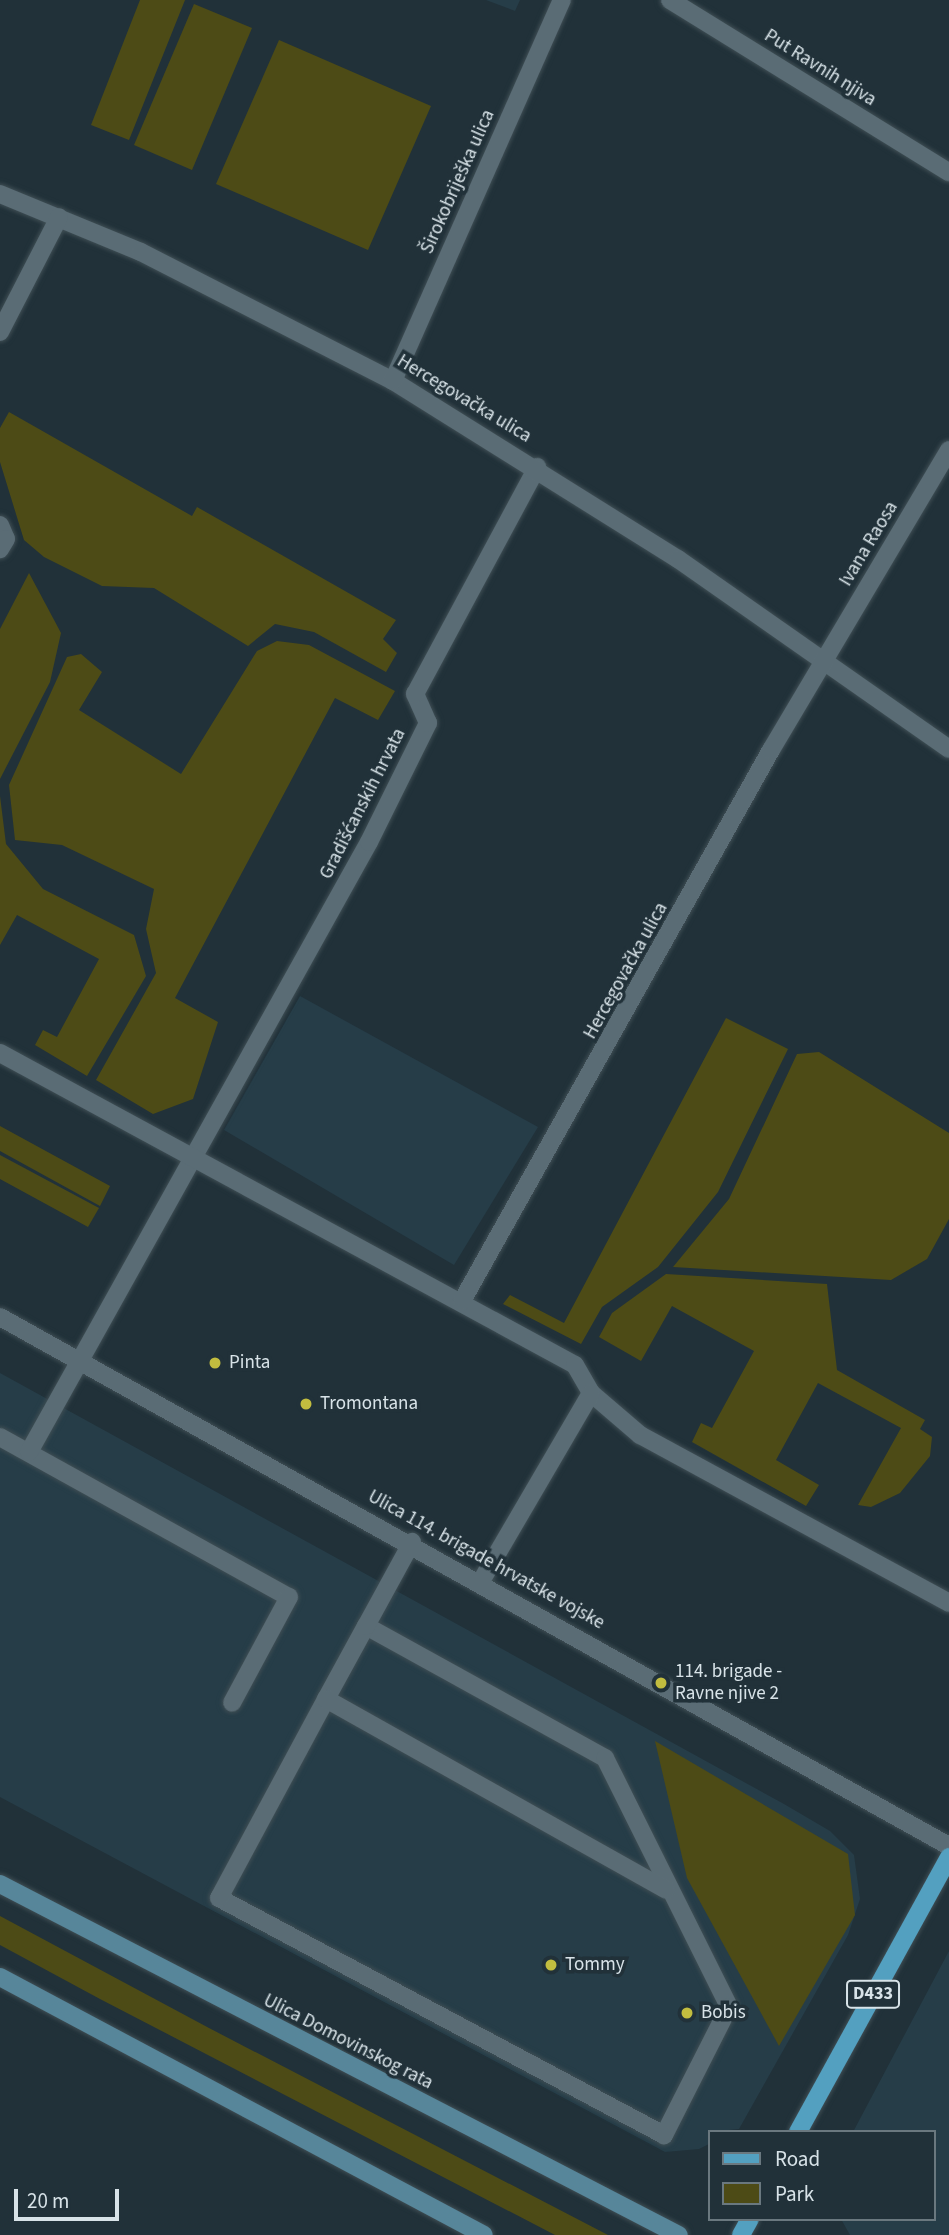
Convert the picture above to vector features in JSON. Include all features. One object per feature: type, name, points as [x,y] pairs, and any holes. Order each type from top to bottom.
[{"type":"main road","name":"D433","points":[[799,2130],[949,1857]]},
{"type":"main road","name":"Ulica Domovinskog rata","points":[[0,1884],[679,2235]]},
{"type":"main road","points":[[0,1977],[484,2235]]},
{"type":"street","name":"Širokobriješka ulica","points":[[393,381],[562,0]]},
{"type":"street","name":"Put Ravnih njiva","points":[[670,0],[949,172]]},
{"type":"street","name":"Hercegovačka ulica","points":[[0,194],[152,257],[393,381],[537,467],[825,659],[949,749]]},
{"type":"street","points":[[0,332],[59,217]]},
{"type":"street","name":"Ivana Raosa","points":[[825,659],[949,450]]},
{"type":"street","name":"Gradišćanskih hrvata","points":[[29,1452],[78,1359],[197,1159],[428,723],[415,694],[537,467]]},
{"type":"street","points":[[0,525],[6,538],[0,549]]},
{"type":"street","name":"Hercegovačka ulica","points":[[462,1301],[825,659]]},
{"type":"street","points":[[0,1053],[575,1364],[591,1394],[640,1435],[949,1603]]},
{"type":"street","name":"Ulica 114. brigade hrvatske vojske","points":[[0,1317],[412,1542],[949,1846]]},
{"type":"street","points":[[481,1581],[591,1394]]},
{"type":"street","points":[[0,1437],[289,1597],[232,1703]]},
{"type":"street","points":[[366,1626],[605,1758],[666,1890],[729,2007],[664,2136],[219,1898],[326,1699],[412,1542]]},
{"type":"street","points":[[326,1699],[666,1890]]},
{"type":"shaded area","points":[[486,0],[520,0],[515,11]]},
{"type":"shaded area","points":[[300,996],[538,1127],[454,1265],[224,1130]]},
{"type":"shaded area","points":[[0,1373],[830,1831],[854,1855],[860,1899],[848,1935],[739,2129],[708,2130],[708,2144],[699,2149],[665,2152],[0,1797]]},
{"type":"shaded area","points":[[949,1951],[949,2235],[850,2235],[842,2221],[935,2221],[935,2130],[854,2130]]},
{"type":"green space","points":[[140,0],[185,0],[129,140],[91,125]]},
{"type":"green space","points":[[194,4],[252,28],[192,170],[134,145]]},
{"type":"green space","points":[[279,40],[431,106],[368,250],[216,184]]},
{"type":"green space","points":[[9,412],[192,516],[197,507],[396,620],[383,639],[397,653],[386,672],[314,632],[275,624],[248,646],[154,588],[102,586],[44,557],[24,540],[0,462],[0,428]]},
{"type":"green space","points":[[29,573],[61,633],[50,682],[0,779],[0,629]]},
{"type":"green space","points":[[277,641],[309,645],[395,691],[378,720],[335,698],[175,998],[218,1022],[193,1099],[153,1114],[96,1080],[156,973],[146,929],[154,889],[62,845],[15,840],[9,785],[67,657],[81,654],[102,672],[79,710],[181,774],[257,651]]},
{"type":"green space","points":[[0,796],[6,844],[43,889],[134,935],[146,976],[87,1076],[35,1045],[43,1030],[57,1037],[99,959],[17,915],[0,945]]},
{"type":"green space","points":[[726,1018],[788,1049],[718,1192],[658,1267],[602,1307],[581,1344],[503,1304],[510,1295],[564,1323]]},
{"type":"green space","points":[[819,1052],[949,1133],[949,1219],[927,1259],[891,1280],[673,1267],[729,1199],[797,1054]]},
{"type":"green space","points":[[0,1126],[110,1186],[100,1206],[0,1151]]},
{"type":"green space","points":[[0,1155],[99,1208],[88,1227],[0,1179]]},
{"type":"green space","points":[[666,1274],[827,1284],[837,1370],[925,1420],[920,1429],[932,1437],[930,1456],[900,1493],[871,1507],[858,1505],[901,1428],[818,1383],[776,1460],[819,1485],[806,1506],[692,1442],[701,1423],[712,1428],[754,1351],[672,1306],[641,1361],[599,1337],[612,1313]]},
{"type":"green space","points":[[655,1741],[848,1854],[855,1915],[779,2046],[687,1878]]},
{"type":"green space","points":[[0,1916],[608,2235],[555,2235],[100,1999],[0,1945]]},
{"type":"place","name":"Pinta","points":[[215,1363]]},
{"type":"place","name":"Tromontana","points":[[306,1404]]},
{"type":"place","name":"114. brigade - Ravne njive 2","points":[[661,1683]]},
{"type":"place","name":"Tommy","points":[[551,1965]]},
{"type":"place","name":"Bobis","points":[[687,2013]]}]
